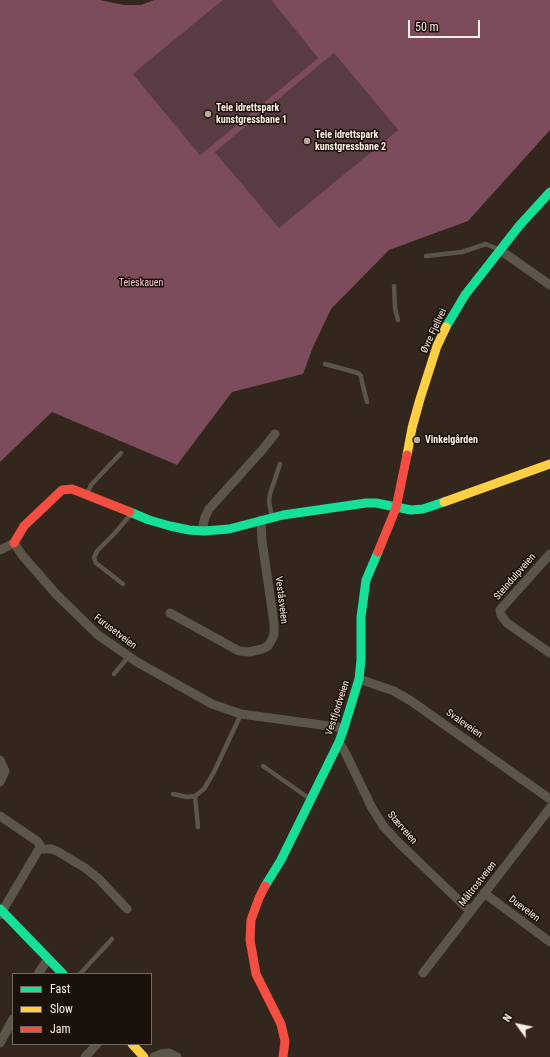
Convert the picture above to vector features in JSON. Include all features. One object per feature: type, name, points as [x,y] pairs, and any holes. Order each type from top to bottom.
[{"type":"street","name":"Øvre Fjellvei","points":[[396,508],[412,428],[437,346],[453,314],[465,295],[518,226],[550,192]]},
{"type":"street","points":[[500,250],[550,285]]},
{"type":"street","points":[[204,531],[203,526],[205,517],[209,509],[275,434]]},
{"type":"street","points":[[0,550],[14,543],[24,526],[62,490],[72,489],[87,494],[170,526],[204,531],[229,529],[272,517],[366,503],[376,503],[411,510],[428,507],[550,464]]},
{"type":"street","name":"Vestfjordveien","points":[[282,1057],[285,1041],[280,1024],[256,974],[252,962],[250,940],[251,920],[259,898],[281,860],[339,742],[344,728],[359,679],[361,660],[360,617],[366,580],[396,508]]},
{"type":"street","name":"Veståsveien","points":[[170,613],[239,650],[249,652],[262,650],[268,646],[274,635],[274,623],[262,541],[261,520]]},
{"type":"street","name":"Furusetveien","points":[[14,543],[22,555],[83,621],[98,635],[129,656],[212,704],[241,714],[344,728]]},
{"type":"street","name":"Steindulpveien","points":[[550,554],[500,610],[501,615],[507,623],[550,653]]},
{"type":"street","name":"Svaleveien","points":[[359,679],[394,690],[412,701],[550,798]]},
{"type":"street","name":"Stærveien","points":[[339,742],[372,808],[384,827],[470,911]]},
{"type":"street","points":[[0,760],[5,771],[0,782]]},
{"type":"street","name":"Måltrostveien","points":[[423,973],[550,808]]},
{"type":"street","points":[[0,816],[38,841],[40,845],[39,850],[1,912],[62,973]]},
{"type":"street","points":[[39,850],[51,849],[80,864],[99,879],[127,909]]},
{"type":"street","name":"Dueveien","points":[[484,893],[550,942]]},
{"type":"street","points":[[39,973],[48,959]]},
{"type":"street","points":[[0,1042],[12,1021]]},
{"type":"street","points":[[85,1057],[96,1045]]},
{"type":"street","points":[[133,1045],[144,1057]]},
{"type":"street","points":[[154,1057],[162,1054],[169,1054],[177,1057]]},
{"type":"lane","points":[[426,256],[462,252],[486,244],[500,250]]},
{"type":"lane","points":[[394,286],[395,308],[398,320]]},
{"type":"lane","points":[[325,364],[358,373],[361,376],[367,402]]},
{"type":"lane","points":[[87,494],[91,485],[121,453]]},
{"type":"lane","points":[[272,517],[269,502],[270,494],[280,464]]},
{"type":"lane","points":[[122,584],[96,563],[94,558],[97,551],[128,519],[132,512]]},
{"type":"lane","points":[[114,674],[129,656]]},
{"type":"lane","points":[[172,794],[187,797],[195,796],[204,789],[214,772],[241,714]]},
{"type":"lane","points":[[263,766],[310,799]]},
{"type":"lane","points":[[195,796],[198,827]]},
{"type":"lane","points":[[81,973],[112,939]]},
{"type":"shaded area","name":"Teie idrettspark kunstgressbane 1","points":[[223,0],[271,0],[318,58],[200,155],[133,74]]},
{"type":"shaded area","name":"Teie idrettspark kunstgressbane 2","points":[[334,53],[398,130],[279,229],[215,152]]},
{"type":"green space","name":"Teieskauen","points":[[0,0],[100,0],[124,5],[141,5],[154,0],[223,0],[133,74],[200,155],[318,58],[271,0],[550,0],[550,130],[468,221],[389,250],[331,309],[313,347],[303,374],[232,392],[177,465],[52,412],[0,462]],"holes":[[[334,53],[398,130],[279,228],[215,152]]]},
{"type":"traffic: fast","points":[[446,327],[465,295],[519,226],[550,192]]},
{"type":"traffic: fast","points":[[130,512],[149,520],[170,526],[204,531],[229,529],[283,515],[366,503],[376,503],[411,510],[423,509],[444,502]]},
{"type":"traffic: fast","points":[[265,886],[281,860],[339,742],[344,728],[359,679],[361,660],[361,617],[366,580],[378,552]]},
{"type":"traffic: fast","points":[[0,909],[62,973]]},
{"type":"traffic: slow","points":[[407,455],[412,428],[420,399],[437,346],[446,327]]},
{"type":"traffic: slow","points":[[444,502],[550,464]]},
{"type":"traffic: slow","points":[[133,1045],[144,1057]]},
{"type":"traffic: jam","points":[[378,552],[396,508],[407,455]]},
{"type":"traffic: jam","points":[[14,543],[24,526],[62,490],[72,489],[130,512]]},
{"type":"traffic: jam","points":[[265,886],[251,920],[250,940],[256,974],[281,1024],[285,1041],[283,1057]]},
{"type":"place","name":"Teie idrettspark kunstgressbane 1","points":[[208,114]]},
{"type":"place","name":"Teie idrettspark kunstgressbane 2","points":[[307,141]]},
{"type":"place","name":"Vinkelgården","points":[[417,440]]}]
